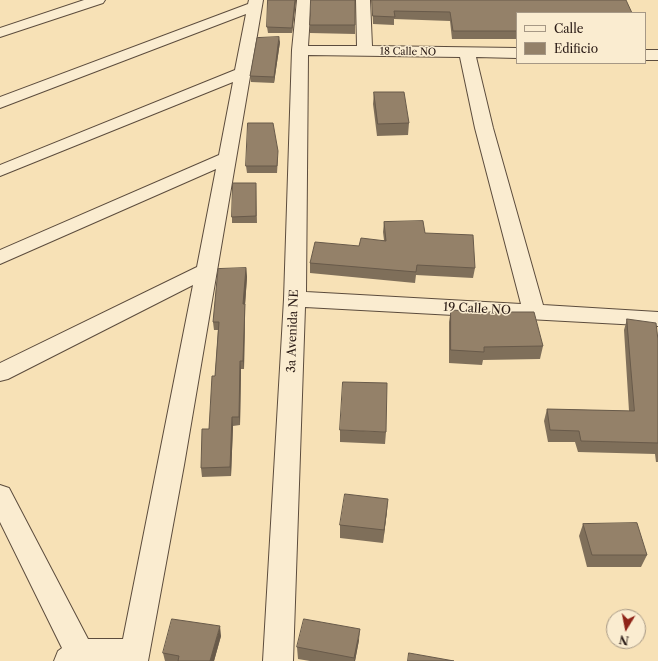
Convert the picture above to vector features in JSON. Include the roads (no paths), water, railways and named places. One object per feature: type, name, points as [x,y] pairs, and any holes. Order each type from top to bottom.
[{"type":"street","points":[[0,33],[98,0]]},
{"type":"street","name":"3a Avenida NE","points":[[278,661],[295,299],[300,50],[304,0]]},
{"type":"street","points":[[363,0],[365,52]]},
{"type":"street","points":[[0,496],[6,527],[74,657],[134,657],[207,270],[255,3]]},
{"type":"street","points":[[0,103],[255,3]]},
{"type":"street","name":"18 Calle NO","points":[[300,50],[516,53]]},
{"type":"street","points":[[467,53],[484,128],[534,312]]},
{"type":"street","points":[[646,55],[658,55]]},
{"type":"street","points":[[0,171],[242,73]]},
{"type":"street","points":[[0,258],[227,158]]},
{"type":"street","points":[[0,373],[207,270]]},
{"type":"street","name":"19 Calle NO","points":[[295,299],[658,319]]}]
